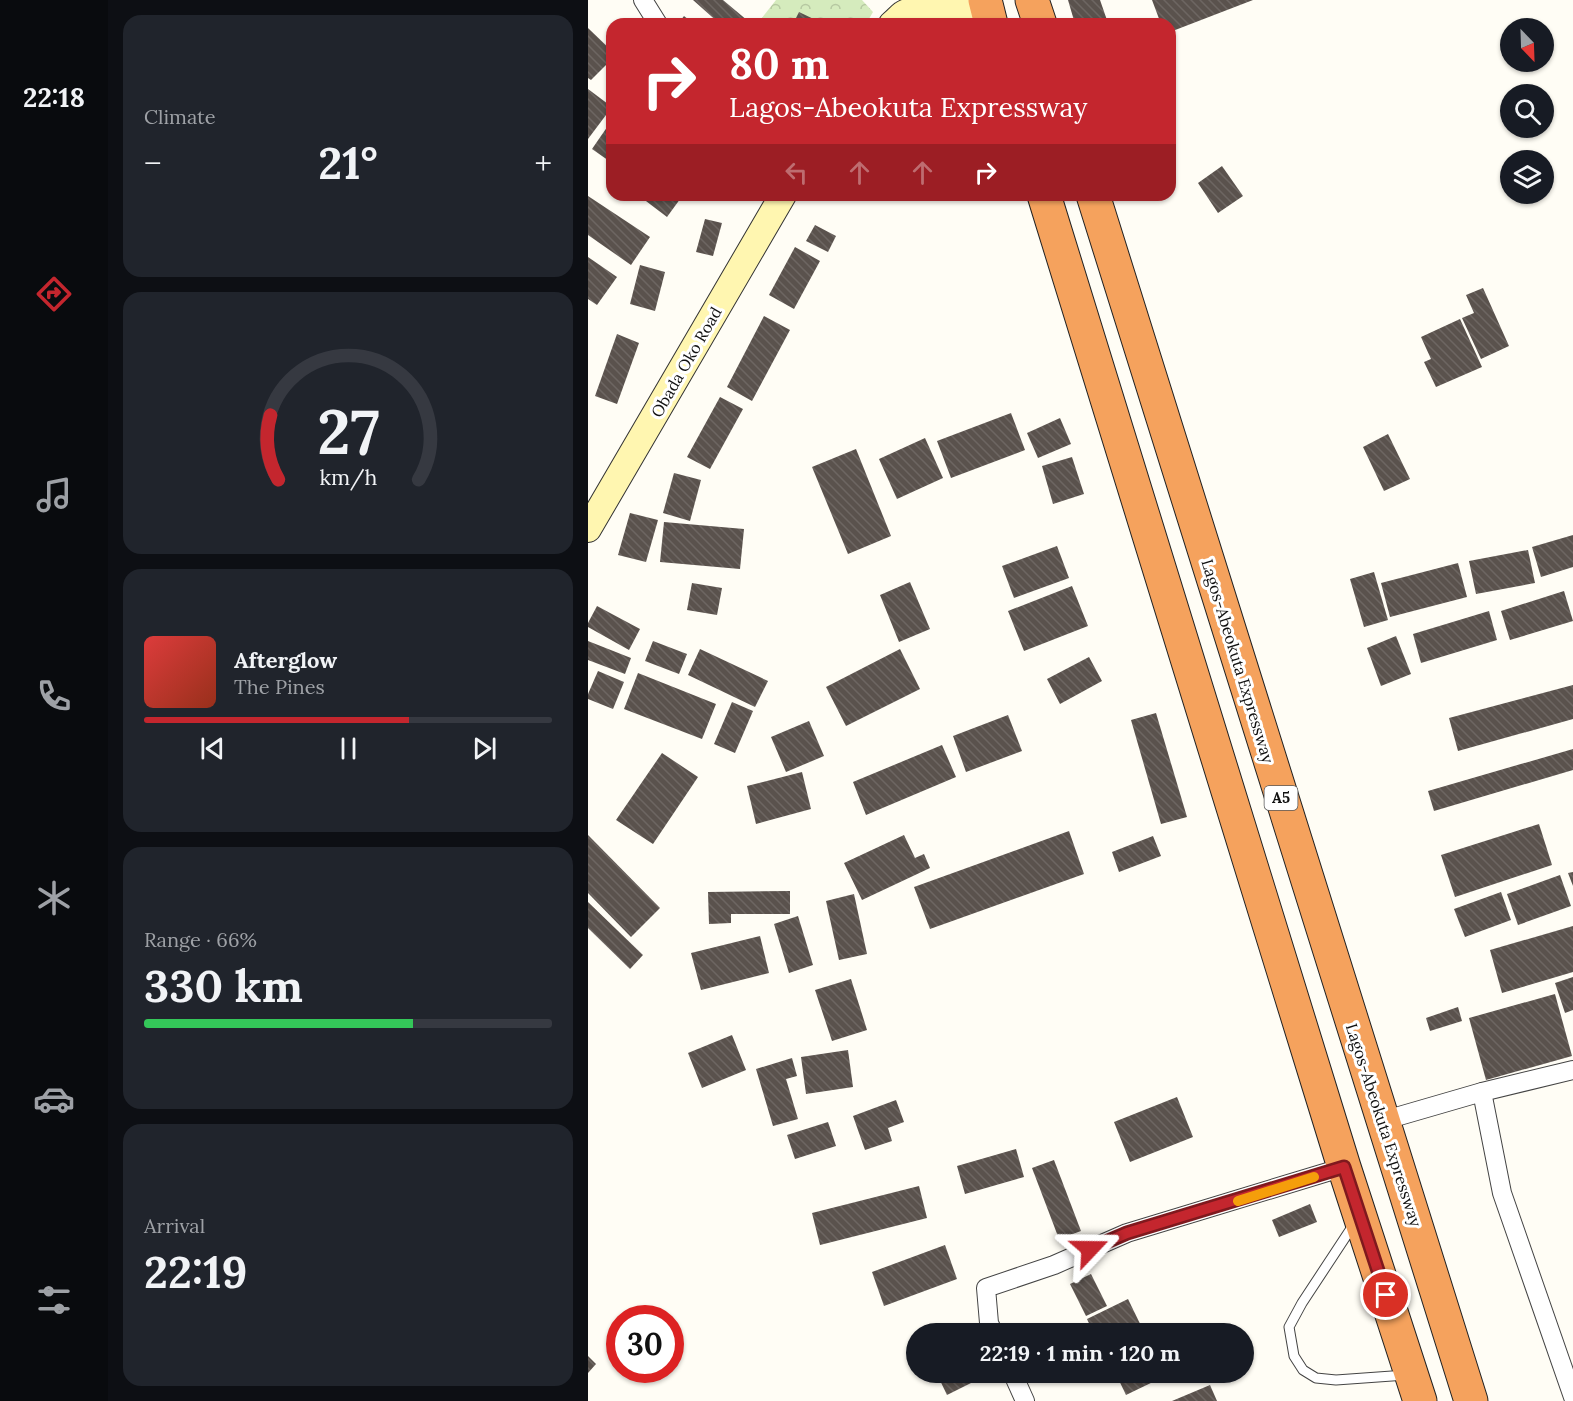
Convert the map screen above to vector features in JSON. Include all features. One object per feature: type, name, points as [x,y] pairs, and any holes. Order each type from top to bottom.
[{"type":"highway","points":[[1032,0],[1038,18]]},
{"type":"highway","points":[[1046,201],[1344,1167],[1416,1388]]},
{"type":"highway","name":"Lagos-Abeokuta Expressway","points":[[1095,201],[1471,1401]]},
{"type":"main road","points":[[882,18],[890,0]]},
{"type":"main road","points":[[899,18],[920,8],[988,13]]},
{"type":"main road","name":"Obada Oko Road","points":[[588,529],[779,201]]},
{"type":"street","points":[[643,0],[654,18]]},
{"type":"street","points":[[1382,1121],[1482,1092],[1573,1070]]},
{"type":"street","points":[[1482,1092],[1502,1193],[1573,1397]]},
{"type":"street","points":[[989,1323],[986,1288],[1054,1265],[1127,1233],[1344,1167]]},
{"type":"street","points":[[1017,1383],[1025,1401]]},
{"type":"lane","points":[[1360,1215],[1302,1303],[1289,1327],[1294,1356],[1303,1370],[1316,1378],[1416,1388]]},
{"type":"green space","points":[[776,0],[862,0],[873,12],[870,18],[762,18]]},
{"type":"building","points":[[693,0],[723,0],[744,18],[713,18]]},
{"type":"building","points":[[1068,0],[1100,0],[1106,18],[1073,18]]},
{"type":"building","points":[[1152,0],[1253,0],[1176,30],[1176,18],[1159,18]]},
{"type":"building","points":[[799,12],[812,18],[796,18]]},
{"type":"building","points":[[588,28],[606,45],[606,65],[591,80],[588,78]]},
{"type":"building","points":[[588,89],[606,102],[606,115],[588,139]]},
{"type":"building","points":[[606,129],[606,159],[592,149]]},
{"type":"building","points":[[1222,166],[1243,196],[1218,213],[1198,183]]},
{"type":"building","points":[[588,196],[650,237],[631,265],[588,235]]},
{"type":"building","points":[[646,201],[679,201],[667,217]]},
{"type":"building","points":[[705,219],[722,223],[713,256],[696,252]]},
{"type":"building","points":[[815,225],[836,236],[828,252],[806,241]]},
{"type":"building","points":[[795,247],[820,261],[794,309],[769,295]]},
{"type":"building","points":[[588,257],[617,277],[597,305],[588,299]]},
{"type":"building","points":[[640,265],[665,272],[655,311],[630,304]]},
{"type":"building","points":[[1483,288],[1509,346],[1481,359],[1462,318],[1474,313],[1466,295]]},
{"type":"building","points":[[764,316],[790,330],[752,401],[727,387]]},
{"type":"building","points":[[1460,319],[1482,367],[1436,387],[1424,362],[1431,359],[1421,337]]},
{"type":"building","points":[[617,334],[639,343],[617,404],[595,396]]},
{"type":"building","points":[[720,397],[743,409],[710,469],[687,457]]},
{"type":"building","points":[[1011,413],[1025,450],[951,478],[937,441]]},
{"type":"building","points":[[1060,418],[1071,444],[1038,458],[1027,433]]},
{"type":"building","points":[[1388,434],[1410,479],[1384,491],[1363,447]]},
{"type":"building","points":[[925,438],[943,478],[897,499],[879,459]]},
{"type":"building","points":[[856,449],[891,536],[848,554],[812,467]]},
{"type":"building","points":[[1072,457],[1084,494],[1053,504],[1042,466]]},
{"type":"building","points":[[674,473],[701,480],[690,521],[663,513]]},
{"type":"building","points":[[630,513],[658,520],[646,562],[618,555]]},
{"type":"building","points":[[664,522],[744,529],[740,569],[660,562]]},
{"type":"building","points":[[1573,535],[1573,567],[1541,577],[1532,547]]},
{"type":"building","points":[[1057,546],[1069,578],[1014,598],[1002,566]]},
{"type":"building","points":[[1528,550],[1535,583],[1476,594],[1469,561]]},
{"type":"building","points":[[1458,563],[1467,597],[1390,617],[1381,583]]},
{"type":"building","points":[[1374,572],[1388,620],[1364,627],[1350,579]]},
{"type":"building","points":[[910,582],[930,629],[899,642],[880,595]]},
{"type":"building","points":[[692,583],[722,588],[717,615],[687,610]]},
{"type":"building","points":[[1072,586],[1088,626],[1024,651],[1008,611]]},
{"type":"building","points":[[1564,591],[1573,621],[1510,640],[1501,611]]},
{"type":"building","points":[[597,606],[640,629],[629,650],[588,627]]},
{"type":"building","points":[[1489,611],[1497,640],[1421,663],[1413,634]]},
{"type":"building","points":[[1396,636],[1411,674],[1381,686],[1367,648]]},
{"type":"building","points":[[588,641],[631,658],[625,674],[588,660]]},
{"type":"building","points":[[653,641],[687,654],[679,674],[645,661]]},
{"type":"building","points":[[700,649],[768,681],[755,707],[688,675]]},
{"type":"building","points":[[900,649],[920,689],[846,726],[826,687]]},
{"type":"building","points":[[1089,657],[1102,681],[1060,704],[1047,679]]},
{"type":"building","points":[[598,671],[624,682],[613,709],[588,699]]},
{"type":"building","points":[[638,673],[716,704],[702,739],[624,709]]},
{"type":"building","points":[[1573,685],[1573,719],[1458,751],[1449,718]]},
{"type":"building","points":[[732,702],[753,711],[735,753],[714,744]]},
{"type":"building","points":[[1156,713],[1187,817],[1161,824],[1131,720]]},
{"type":"building","points":[[1008,715],[1022,751],[966,772],[953,736]]},
{"type":"building","points":[[809,721],[824,756],[786,772],[771,737]]},
{"type":"building","points":[[942,745],[956,777],[866,815],[853,782]]},
{"type":"building","points":[[1573,749],[1573,770],[1434,811],[1428,791]]},
{"type":"building","points":[[662,753],[698,777],[653,844],[616,820]]},
{"type":"building","points":[[802,772],[811,809],[756,824],[747,786]]},
{"type":"building","points":[[1539,824],[1552,865],[1455,897],[1441,855]]},
{"type":"building","points":[[1069,831],[1084,874],[930,929],[914,887]]},
{"type":"building","points":[[588,835],[660,908],[631,937],[588,893]]},
{"type":"building","points":[[904,835],[915,858],[924,854],[930,868],[862,900],[844,863]]},
{"type":"building","points":[[1153,836],[1161,856],[1119,872],[1112,852]]},
{"type":"building","points":[[1573,872],[1573,886],[1568,873]]},
{"type":"building","points":[[1560,875],[1571,906],[1518,925],[1507,894]]},
{"type":"building","points":[[790,891],[790,914],[731,914],[731,923],[709,924],[708,892]]},
{"type":"building","points":[[1501,892],[1511,920],[1465,937],[1454,909]]},
{"type":"building","points":[[854,894],[867,954],[839,960],[826,901]]},
{"type":"building","points":[[588,902],[643,955],[630,969],[588,928]]},
{"type":"building","points":[[798,916],[813,965],[789,973],[774,924]]},
{"type":"building","points":[[1573,926],[1573,972],[1502,993],[1490,950]]},
{"type":"building","points":[[760,936],[769,973],[701,990],[691,953]]},
{"type":"building","points":[[1573,977],[1573,1010],[1565,1013],[1555,983]]},
{"type":"building","points":[[851,979],[867,1030],[832,1041],[815,990]]},
{"type":"building","points":[[1555,994],[1572,1056],[1486,1080],[1469,1018]]},
{"type":"building","points":[[1458,1007],[1462,1021],[1430,1031],[1426,1018]]},
{"type":"building","points":[[732,1035],[746,1070],[702,1088],[688,1053]]},
{"type":"building","points":[[848,1050],[853,1087],[806,1094],[801,1057]]},
{"type":"building","points":[[792,1058],[797,1076],[786,1079],[798,1119],[773,1126],[756,1069]]},
{"type":"building","points":[[1177,1097],[1193,1137],[1130,1162],[1114,1122]]},
{"type":"building","points":[[896,1100],[904,1122],[888,1128],[892,1141],[865,1150],[853,1116]]},
{"type":"building","points":[[828,1122],[836,1146],[795,1159],[787,1135]]},
{"type":"building","points":[[1016,1149],[1024,1177],[965,1194],[957,1166]]},
{"type":"building","points":[[1054,1160],[1081,1231],[1059,1239],[1032,1168]]},
{"type":"building","points":[[919,1186],[927,1218],[820,1245],[812,1213]]},
{"type":"building","points":[[1310,1204],[1317,1222],[1279,1237],[1272,1220]]},
{"type":"building","points":[[945,1245],[957,1279],[884,1306],[872,1272]]},
{"type":"building","points":[[1091,1274],[1107,1306],[1086,1316],[1070,1284]]},
{"type":"building","points":[[1128,1299],[1140,1323],[1089,1323],[1087,1319]]},
{"type":"building","points":[[588,1356],[596,1364],[588,1373]]},
{"type":"building","points":[[941,1383],[971,1383],[947,1395]]},
{"type":"building","points":[[1120,1383],[1151,1383],[1126,1395]]},
{"type":"building","points":[[1210,1385],[1217,1401],[1172,1401]]},
{"type":"slow traffic","points":[[1238,1201],[1314,1177]]},
{"type":"route","points":[[1090,1249],[1127,1233],[1344,1167],[1386,1295]]}]
